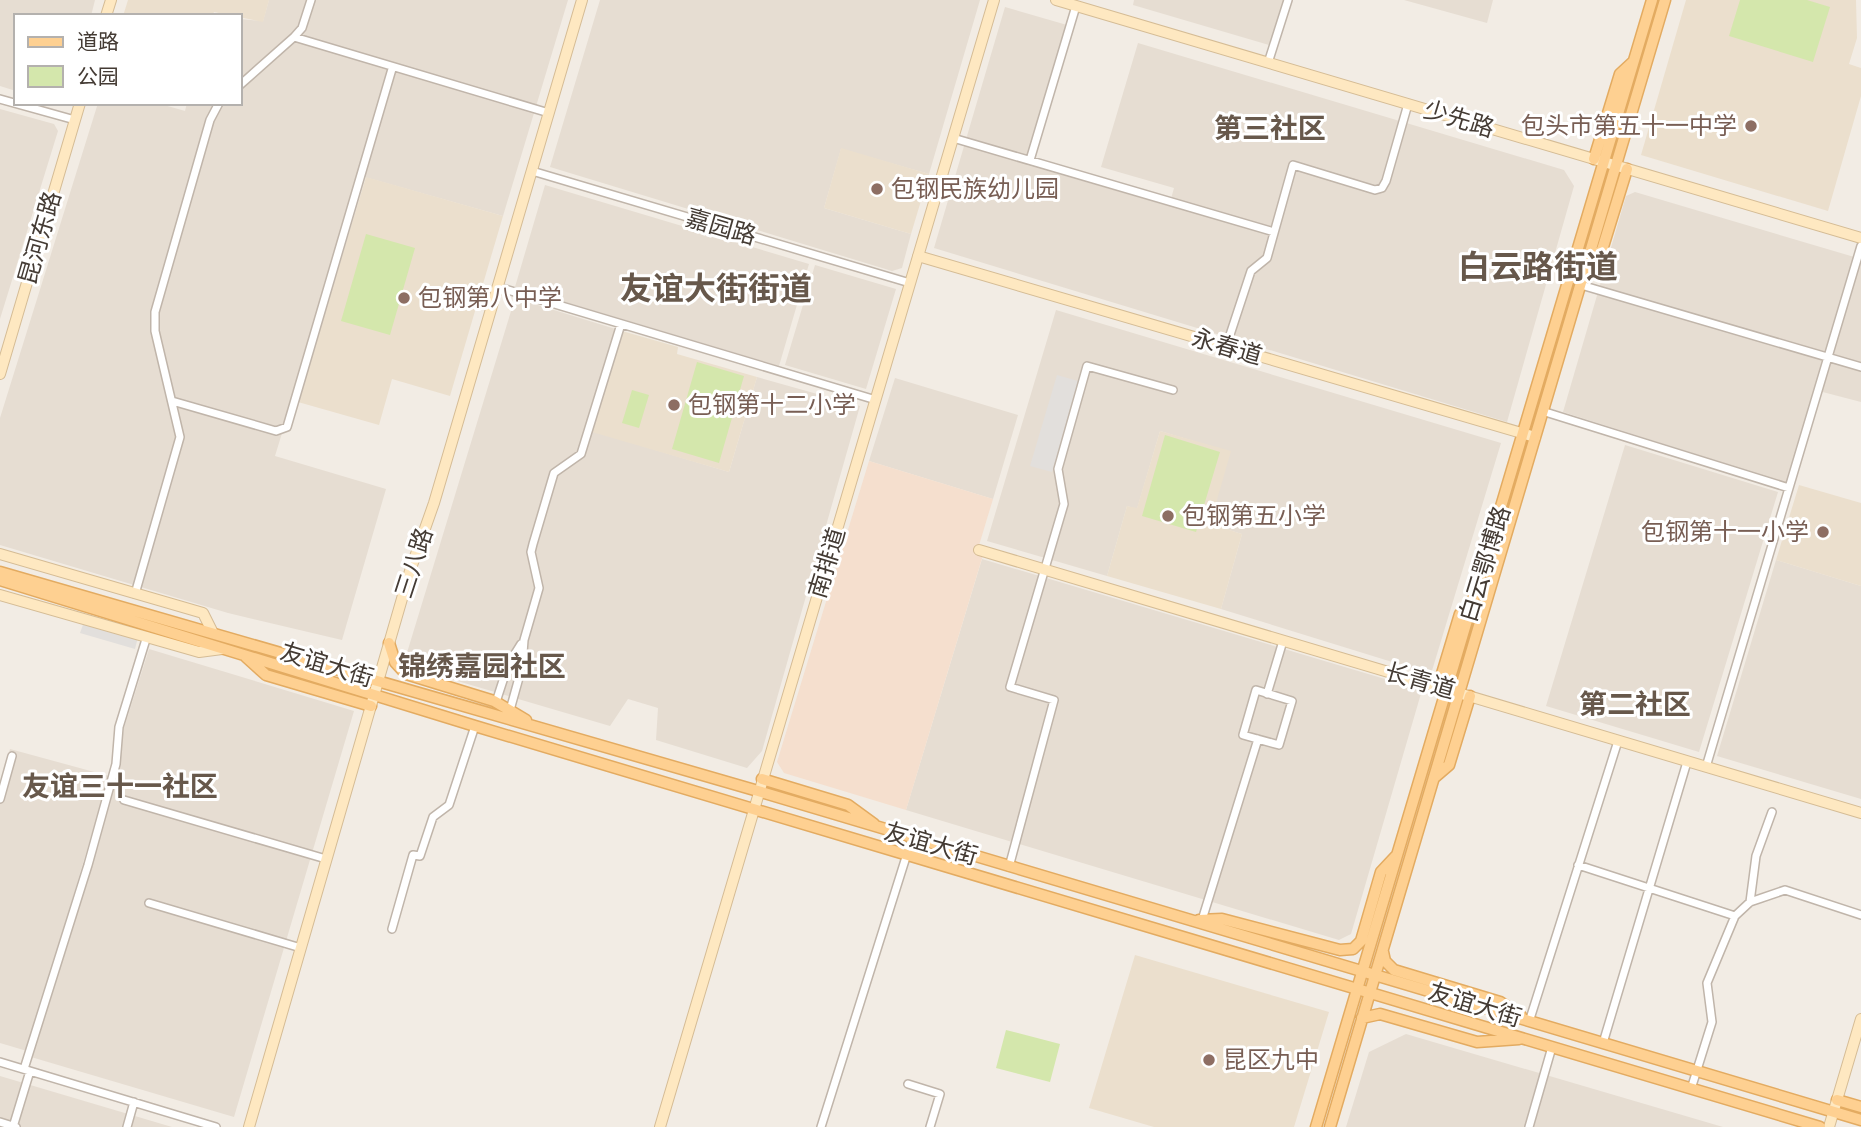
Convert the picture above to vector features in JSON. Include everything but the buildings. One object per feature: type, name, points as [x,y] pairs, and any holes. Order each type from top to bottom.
[{"type":"main road","name":"白云鄂博路","points":[[1383,948],[1435,777],[1449,765],[1620,74],[1633,62],[1652,0]]},
{"type":"main road","points":[[1622,167],[1665,0]]},
{"type":"main road","name":"白云鄂博路","points":[[1443,688],[1460,614],[1473,606],[1529,435],[1542,411],[1587,264],[1602,250],[1622,167]]},
{"type":"main road","name":"友谊大街","points":[[0,572],[222,649],[1821,1127]]},
{"type":"main road","name":"友谊大街","points":[[0,580],[43,588],[212,631],[1861,1120]]},
{"type":"main road","points":[[389,643],[395,662],[406,674],[496,702],[537,727]]},
{"type":"main road","points":[[244,655],[263,674],[370,706]]},
{"type":"main road","points":[[1316,1127],[1398,854],[1443,688]]},
{"type":"main road","points":[[762,779],[848,805],[883,830]]},
{"type":"main road","points":[[1189,920],[1222,919],[1340,950],[1353,949],[1361,941],[1383,869],[1398,854]]},
{"type":"main road","points":[[1330,1127],[1383,948]]},
{"type":"main road","points":[[1383,948],[1385,961],[1394,970],[1500,1002],[1529,1022]]},
{"type":"main road","points":[[1363,1018],[1380,1014],[1477,1042],[1524,1038]]},
{"type":"main road","points":[[1837,1100],[1861,1107]]},
{"type":"street","points":[[242,83],[302,28],[312,0]]},
{"type":"street","name":"三八路","points":[[250,1127],[370,706],[582,0]]},
{"type":"street","name":"南排道","points":[[660,1127],[994,0]]},
{"type":"street","name":"少先路","points":[[1056,0],[1861,238]]},
{"type":"street","points":[[1268,63],[1288,0]]},
{"type":"street","points":[[1030,160],[1076,6]]},
{"type":"street","points":[[294,37],[392,69],[549,113]]},
{"type":"street","points":[[172,401],[276,431],[287,427],[392,69]]},
{"type":"street","points":[[1226,347],[1249,273],[1265,261],[1293,165],[1375,190],[1382,188],[1387,181],[1408,104]]},
{"type":"street","points":[[21,105],[75,120]]},
{"type":"street","name":"昆河东路","points":[[0,374],[79,105]]},
{"type":"street","points":[[135,594],[179,439],[179,425],[155,331],[155,312],[210,120],[218,105]]},
{"type":"street","points":[[953,138],[1274,232]]},
{"type":"street","name":"嘉园路","points":[[532,171],[910,283]]},
{"type":"street","points":[[1706,767],[1861,246]]},
{"type":"street","name":"永春道","points":[[919,256],[1529,435]]},
{"type":"street","points":[[1581,285],[1861,367]]},
{"type":"street","points":[[498,287],[876,401]]},
{"type":"street","points":[[510,710],[522,667],[524,640],[539,585],[532,549],[554,473],[581,454],[621,324]]},
{"type":"street","points":[[1009,867],[1054,700],[1010,687],[1065,504],[1058,469],[1087,366],[1173,390]]},
{"type":"street","points":[[1542,411],[1789,488]]},
{"type":"street","name":"长青道","points":[[979,550],[1861,813]]},
{"type":"street","points":[[0,554],[203,613],[212,631]]},
{"type":"street","points":[[0,594],[199,652],[222,649]]},
{"type":"street","points":[[0,1122],[14,1127],[27,1070],[116,764],[119,727],[147,636]]},
{"type":"street","points":[[496,702],[508,665],[524,640]]},
{"type":"street","points":[[1267,694],[1283,641]]},
{"type":"street","points":[[1256,691],[1292,701],[1279,745],[1258,739],[1243,735],[1256,691]]},
{"type":"street","points":[[392,929],[413,855],[420,856],[433,817],[449,804],[475,726]]},
{"type":"street","points":[[1202,920],[1258,739]]},
{"type":"street","points":[[1529,1022],[1618,741]]},
{"type":"street","points":[[0,799],[12,756]]},
{"type":"street","points":[[1603,1043],[1687,762]]},
{"type":"street","points":[[124,800],[326,859]]},
{"type":"street","points":[[1750,902],[1756,856],[1772,812]]},
{"type":"street","points":[[821,1127],[912,838]]},
{"type":"street","points":[[1578,865],[1735,916]]},
{"type":"street","points":[[1692,1089],[1712,1022],[1707,983],[1735,916],[1750,902],[1785,890],[1861,915]]},
{"type":"street","points":[[149,903],[301,948]]},
{"type":"street","points":[[1829,1127],[1861,1018]]},
{"type":"street","points":[[1528,1127],[1552,1047]]},
{"type":"street","points":[[0,1062],[216,1127]]},
{"type":"street","points":[[908,1084],[940,1094],[930,1127]]},
{"type":"street","points":[[127,1127],[135,1102]]},
{"type":"shaded area","points":[[0,0],[95,0],[92,14],[14,14],[14,90],[0,86]]},
{"type":"shaded area","points":[[128,0],[269,0],[263,22],[242,18],[242,14],[214,12],[124,14]]},
{"type":"shaded area","points":[[269,0],[568,0],[503,216],[361,176],[275,456],[386,489],[342,640],[228,613],[0,545],[0,418],[97,105],[164,105],[185,111],[186,105],[242,105],[242,19],[263,21]]},
{"type":"shaded area","points":[[600,0],[980,0],[929,174],[841,149],[824,208],[911,234],[902,268],[892,271],[550,167]]},
{"type":"shaded area","points":[[1134,0],[1284,0],[1269,45],[1133,5]]},
{"type":"shaded area","points":[[1404,0],[1493,0],[1487,23]]},
{"type":"shaded area","name":"包头市第五十一中学","points":[[1686,0],[1856,0],[1857,38],[1849,64],[1861,68],[1861,96],[1828,211],[1641,155]]},
{"type":"shaded area","points":[[1005,7],[1067,25],[1027,165],[1169,206],[1174,188],[1101,167],[1138,43],[1564,170],[1574,186],[1507,422],[934,248]]},
{"type":"shaded area","points":[[0,109],[54,124],[58,131],[0,319]]},
{"type":"shaded area","name":"包钢民族幼儿园","points":[[841,148],[929,174],[911,234],[824,208]]},
{"type":"shaded area","name":"包钢第八中学","points":[[366,177],[503,216],[450,396],[392,379],[379,425],[298,402]]},
{"type":"shaded area","points":[[545,185],[809,264],[779,366],[515,287]]},
{"type":"shaded area","points":[[1635,192],[1861,259],[1861,402],[1815,390],[1787,483],[1563,412],[1626,196]]},
{"type":"shaded area","points":[[815,265],[896,289],[866,389],[785,365]]},
{"type":"shaded area","points":[[515,298],[622,331],[592,431],[729,472],[757,377],[860,406],[762,751],[747,768],[656,740],[658,708],[628,699],[610,726],[410,667],[406,656]]},
{"type":"shaded area","points":[[1056,310],[1501,443],[1431,674],[1221,609],[1242,534],[1209,524],[1230,452],[1160,431],[1137,509],[1127,506],[1107,576],[987,541]]},
{"type":"shaded area","name":"包钢第十二小学","points":[[622,331],[678,347],[677,354],[757,377],[729,472],[592,432]]},
{"type":"shaded area","points":[[1057,375],[1078,381],[1052,472],[1030,466]]},
{"type":"shaded area","points":[[895,378],[1018,415],[993,499],[869,461]]},
{"type":"shaded area","name":"包钢第五小学","points":[[1160,431],[1231,451],[1210,524],[1242,534],[1221,609],[1107,576],[1127,506],[1137,508]]},
{"type":"shaded area","points":[[1625,445],[1778,492],[1699,752],[1546,706]]},
{"type":"shaded area","points":[[869,461],[993,499],[977,552],[983,555],[906,810],[784,773],[777,762]]},
{"type":"shaded area","name":"包钢第十一小学","points":[[1799,485],[1861,503],[1861,586],[1776,560]]},
{"type":"shaded area","points":[[982,559],[1422,690],[1351,934],[1339,940],[906,810]]},
{"type":"shaded area","points":[[1776,560],[1861,586],[1861,799],[1717,756]]},
{"type":"shaded area","points":[[84,622],[138,637],[135,649],[80,633]]},
{"type":"shaded area","points":[[149,649],[354,711],[234,1117],[31,1057],[117,772],[124,728]]},
{"type":"shaded area","points":[[10,749],[109,776],[27,1051],[0,1043],[0,783]]},
{"type":"shaded area","name":"昆区九中","points":[[1135,955],[1329,1012],[1294,1127],[1154,1127],[1089,1108]]},
{"type":"shaded area","points":[[1406,1034],[1723,1127],[1346,1127],[1369,1052]]},
{"type":"shaded area","points":[[0,1076],[172,1127],[0,1127]]},
{"type":"green space","points":[[1740,0],[1807,0],[1830,7],[1813,62],[1729,36]]},
{"type":"green space","points":[[366,234],[415,248],[390,335],[341,321]]},
{"type":"green space","points":[[697,362],[744,376],[719,463],[672,449]]},
{"type":"green space","points":[[632,390],[649,395],[639,428],[622,423]]},
{"type":"green space","points":[[1165,435],[1220,452],[1196,532],[1142,516]]},
{"type":"green space","points":[[1006,1030],[1060,1044],[1050,1082],[996,1068]]},
{"type":"place","name":"包头市第五十一中学","points":[[1751,126]]},
{"type":"place","name":"包钢民族幼儿园","points":[[877,189]]},
{"type":"place","name":"包钢第八中学","points":[[404,298]]},
{"type":"place","name":"包钢第十二小学","points":[[674,405]]},
{"type":"place","name":"包钢第五小学","points":[[1168,516]]},
{"type":"place","name":"包钢第十一小学","points":[[1823,532]]},
{"type":"place","name":"昆区九中","points":[[1209,1060]]},
{"type":"district","name":"第三社区","points":[[1270,129]]},
{"type":"district","name":"白云路街道","points":[[1538,267]]},
{"type":"district","name":"友谊大街街道","points":[[716,289]]},
{"type":"district","name":"锦绣嘉园社区","points":[[482,667]]},
{"type":"district","name":"第二社区","points":[[1635,705]]},
{"type":"district","name":"友谊三十一社区","points":[[120,787]]}]
